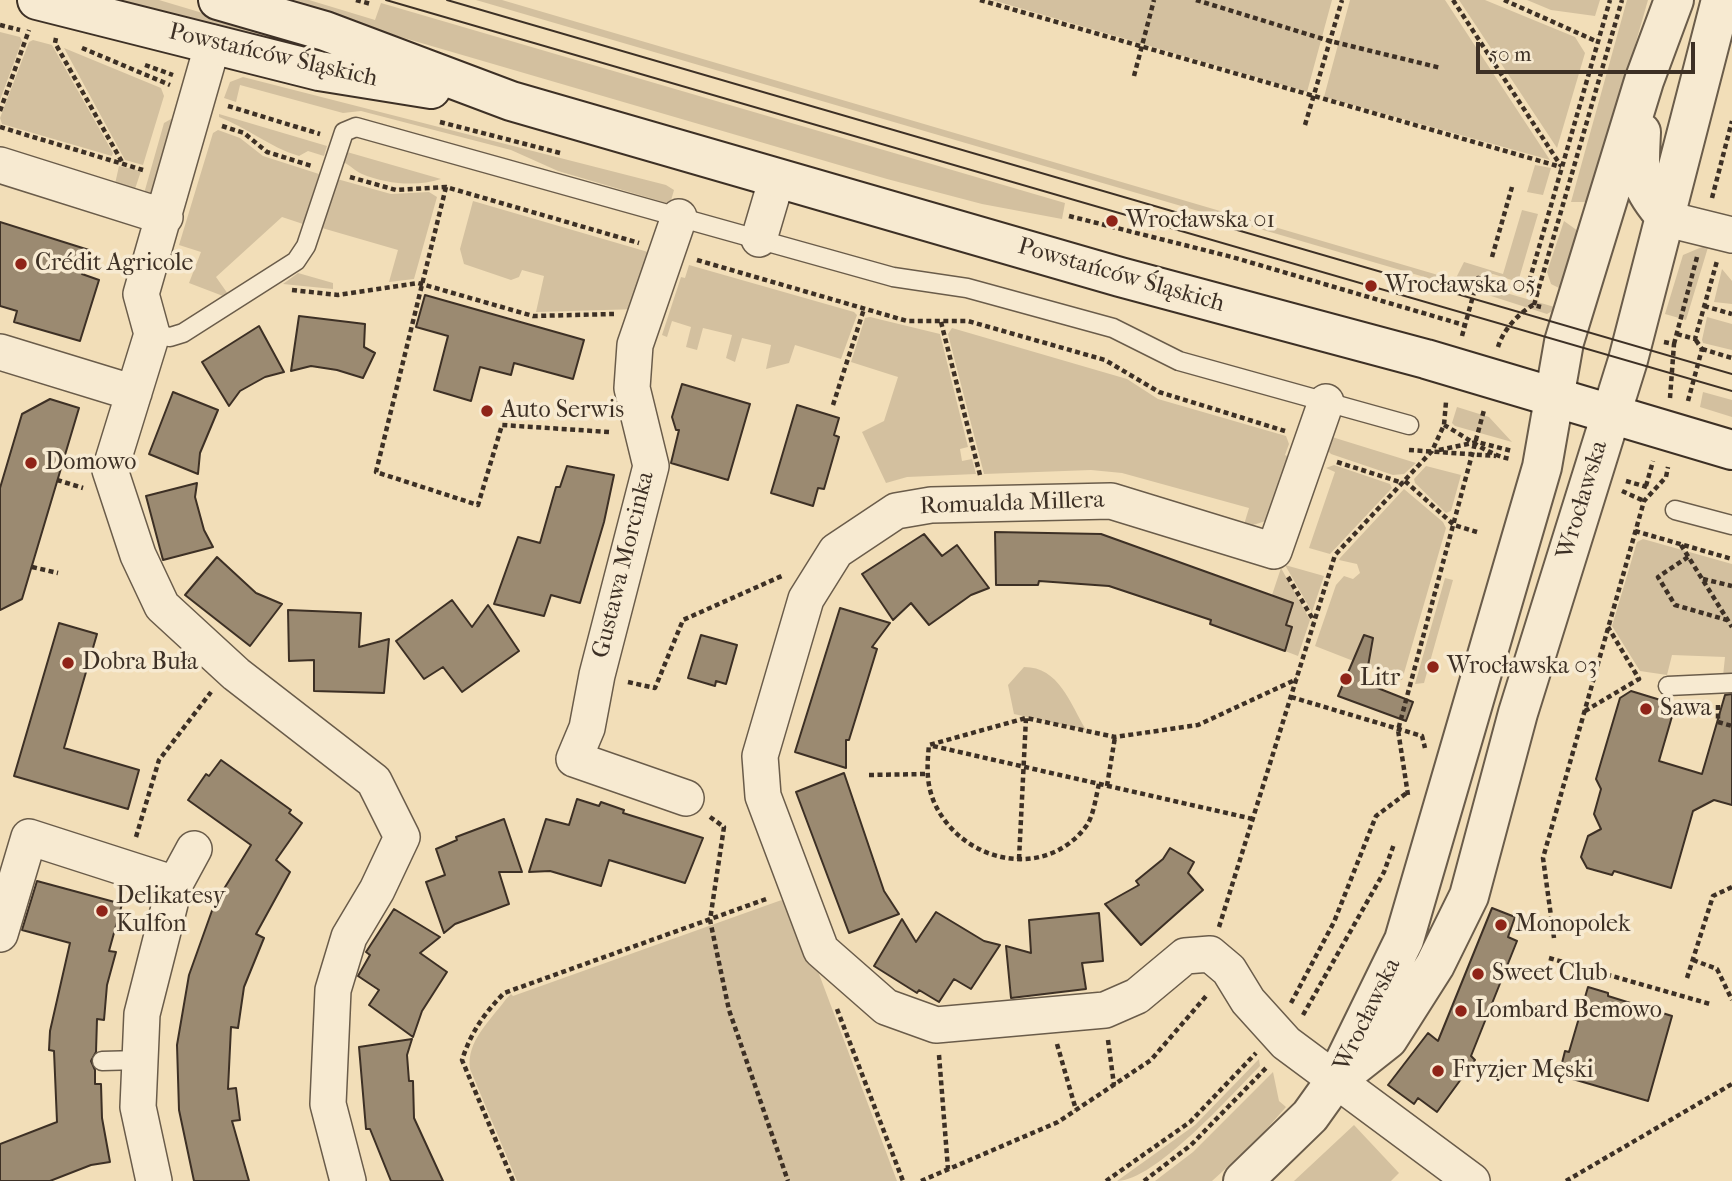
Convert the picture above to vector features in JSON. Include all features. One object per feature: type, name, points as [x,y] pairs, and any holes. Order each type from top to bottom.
[{"type":"street","name":"Powstańców Śląskich","points":[[218,0],[325,31],[511,101],[1120,276],[1426,359],[1732,450]]},
{"type":"street","name":"Wrocławska","points":[[1335,1081],[1404,940],[1542,467],[1564,342],[1644,81],[1674,0]]},
{"type":"street","name":"Wrocławska","points":[[1335,1081],[1388,1039],[1435,965],[1469,896],[1518,713],[1609,413],[1628,360],[1667,219],[1721,0]]},
{"type":"street","name":"Powstańców Śląskich","points":[[39,24],[213,43],[320,71],[511,101]]},
{"type":"street","points":[[213,43],[141,294],[152,334],[110,470],[138,555],[162,606],[230,668],[374,781],[402,837],[377,890],[349,937],[333,990],[328,1104],[348,1181]]},
{"type":"street","points":[[1644,81],[1639,176],[1646,195],[1667,219],[1719,238]]},
{"type":"street","points":[[0,165],[164,217]]},
{"type":"street","points":[[759,239],[777,178]]},
{"type":"street","name":"Gustawa Morcinka","points":[[679,217],[635,345],[632,388],[651,466],[597,675],[587,728],[574,760],[686,798]]},
{"type":"street","points":[[0,352],[134,393]]},
{"type":"street","points":[[1274,551],[1326,402]]},
{"type":"street","name":"Romualda Millera","points":[[1219,962],[1185,956],[1138,996],[1105,1010],[936,1025],[886,1007],[821,950],[763,796],[760,756],[806,599],[836,551],[896,511],[918,505],[1121,502],[1274,551]]},
{"type":"street","points":[[0,934],[29,837],[175,884]]},
{"type":"street","points":[[154,1181],[138,1107],[142,1014],[175,884],[194,849]]},
{"type":"street","points":[[1219,962],[1248,1002],[1281,1037],[1335,1081],[1472,1181]]},
{"type":"street","points":[[1243,1181],[1310,1116],[1335,1081]]},
{"type":"lane","points":[[152,334],[170,337],[183,333],[285,270],[303,251],[344,132],[351,127],[362,127],[893,277],[967,288],[1113,328],[1179,361],[1409,425]]},
{"type":"lane","points":[[1675,510],[1732,525]]},
{"type":"lane","points":[[1668,686],[1732,683]]},
{"type":"lane","points":[[102,1060],[140,1060]]},
{"type":"path","points":[[356,0],[371,4]]},
{"type":"path","points":[[980,0],[1561,167]]},
{"type":"path","points":[[1134,76],[1154,0]]},
{"type":"path","points":[[1196,0],[1330,41],[1441,68]]},
{"type":"path","points":[[1305,125],[1342,0]]},
{"type":"path","points":[[1453,0],[1561,167]]},
{"type":"path","points":[[1504,0],[1598,42]]},
{"type":"path","points":[[1461,337],[1478,278],[1527,289],[1610,0]]},
{"type":"path","points":[[1499,345],[1501,338],[1521,312],[1534,305],[1622,0]]},
{"type":"path","points":[[0,111],[39,24]]},
{"type":"path","points":[[0,26],[39,24],[56,40],[122,163]]},
{"type":"path","points":[[47,37],[69,43],[180,89]]},
{"type":"path","points":[[102,48],[125,57]]},
{"type":"path","points":[[137,62],[176,76],[169,96]]},
{"type":"path","points":[[1711,201],[1732,121]]},
{"type":"path","points":[[211,122],[240,132],[267,152],[396,190],[446,187],[653,247],[650,258],[679,267],[683,256],[907,321],[968,321],[1105,360],[1159,393],[1297,435],[1293,447],[1404,482],[1454,525],[1477,532]]},
{"type":"path","points":[[446,187],[376,472],[478,505],[502,425],[643,434]]},
{"type":"path","points":[[1492,257],[1512,187]]},
{"type":"path","points":[[1069,216],[1232,257],[1464,325]]},
{"type":"path","points":[[1695,339],[1719,238]]},
{"type":"path","points":[[1674,344],[1719,238]]},
{"type":"path","points":[[259,286],[338,295],[422,284],[533,316],[646,313]]},
{"type":"path","points":[[1534,305],[1546,309]]},
{"type":"path","points":[[1704,306],[1732,314]]},
{"type":"path","points":[[833,405],[864,309]]},
{"type":"path","points":[[941,322],[980,474],[980,503]]},
{"type":"path","points":[[1669,331],[1695,339],[1702,349],[1732,358]]},
{"type":"path","points":[[1688,401],[1702,349]]},
{"type":"path","points":[[921,1181],[1058,1122],[1151,1060],[1219,962],[1253,819],[1335,555],[1432,452],[1444,425],[1446,402]]},
{"type":"path","points":[[1407,801],[1409,791],[1398,730],[1483,414]]},
{"type":"path","points":[[1444,425],[1477,442],[1496,456]]},
{"type":"path","points":[[1432,452],[1477,442],[1515,452]]},
{"type":"path","points":[[1432,452],[1517,460]]},
{"type":"path","points":[[1646,486],[1651,465]]},
{"type":"path","points":[[1554,938],[1543,858],[1644,502],[1666,477],[1668,467]]},
{"type":"path","points":[[57,480],[93,491]]},
{"type":"path","points":[[1623,480],[1646,486],[1675,510]]},
{"type":"path","points":[[1615,488],[1644,502]]},
{"type":"path","points":[[1635,531],[1732,559]]},
{"type":"path","points":[[1681,544],[1732,627]]},
{"type":"path","points":[[1274,551],[1315,622]]},
{"type":"path","points":[[1688,557],[1658,577],[1675,605],[1727,620]]},
{"type":"path","points":[[32,567],[58,573]]},
{"type":"path","points":[[597,675],[655,688],[683,620],[789,572]]},
{"type":"path","points":[[1702,578],[1732,586]]},
{"type":"path","points":[[1585,711],[1639,679],[1608,626]]},
{"type":"path","points":[[127,869],[159,760],[230,668]]},
{"type":"path","points":[[929,745],[1026,718],[1115,737],[1198,725],[1297,679]]},
{"type":"path","points":[[1291,697],[1422,736],[1426,755]]},
{"type":"path","points":[[1019,859],[1026,718]]},
{"type":"path","points":[[1107,786],[1115,737]]},
{"type":"path","points":[[929,745],[1253,819]]},
{"type":"path","points":[[929,745],[926,774],[934,803],[953,831],[981,853],[1019,859],[1047,856],[1069,842],[1088,823],[1099,784]]},
{"type":"path","points":[[869,775],[926,774]]},
{"type":"path","points":[[1106,1181],[1190,1122],[1281,1037],[1334,922],[1376,816],[1409,791],[1416,782]]},
{"type":"path","points":[[686,798],[724,827],[710,920],[729,1010],[788,1181]]},
{"type":"path","points":[[1144,1181],[1191,1145],[1281,1037],[1384,872],[1398,832]]},
{"type":"path","points":[[1687,978],[1713,896],[1732,887]]},
{"type":"path","points":[[513,1181],[462,1059],[471,1035],[483,1015],[504,993],[796,888]]},
{"type":"path","points":[[1549,958],[1710,1004]]},
{"type":"path","points":[[1693,960],[1717,969],[1732,1000]]},
{"type":"path","points":[[835,1004],[904,1181]]},
{"type":"path","points":[[1105,1010],[1114,1085]]},
{"type":"path","points":[[1049,1015],[1076,1110]]},
{"type":"path","points":[[936,1025],[948,1169]]},
{"type":"path","points":[[1566,1181],[1732,1084]]},
{"type":"shaded area","points":[[105,0],[159,0],[323,49],[320,52]]},
{"type":"shaded area","points":[[274,0],[309,0],[375,20],[381,3],[1065,203],[1062,219],[982,204],[887,179]]},
{"type":"shaded area","points":[[476,0],[502,0],[1455,280],[1464,262],[1503,274],[1522,210],[1538,214],[1518,282],[1493,274],[1465,278],[1462,288]]},
{"type":"shaded area","points":[[992,0],[1332,0],[1307,92]]},
{"type":"shaded area","points":[[1350,0],[1445,0],[1550,160],[1324,97]]},
{"type":"shaded area","points":[[1459,0],[1485,0],[1575,37],[1585,53],[1557,148]]},
{"type":"shaded area","points":[[1527,0],[1600,0],[1595,16],[1551,10]]},
{"type":"shaded area","points":[[1627,0],[1648,0],[1590,202],[1571,202]]},
{"type":"shaded area","points":[[0,32],[20,37],[22,41],[0,100]]},
{"type":"shaded area","points":[[33,40],[52,45],[113,153],[112,156],[2,124],[0,118],[29,42]]},
{"type":"shaded area","points":[[64,48],[161,88],[164,96],[143,165],[125,160]]},
{"type":"shaded area","points":[[243,77],[666,185],[674,190],[670,204],[558,171],[511,150],[361,111],[343,113],[240,85],[236,102],[224,98],[230,82]]},
{"type":"shaded area","points":[[219,114],[327,146],[324,156],[308,151],[299,156],[288,152],[219,117]]},
{"type":"shaded area","points":[[171,119],[179,122],[155,190],[143,197],[164,123]]},
{"type":"shaded area","points":[[218,130],[240,138],[263,156],[319,174],[303,224],[282,217],[216,277],[228,294],[223,296],[189,283],[201,252],[179,245],[213,133]]},
{"type":"shaded area","points":[[347,152],[441,179],[412,184],[371,177],[359,173],[343,162]]},
{"type":"shaded area","points":[[1535,165],[1551,168],[1543,195],[1527,192]]},
{"type":"shaded area","points":[[119,166],[141,171],[132,198],[115,184]]},
{"type":"shaded area","points":[[337,179],[391,194],[429,192],[437,197],[414,279],[389,282],[398,250],[322,228]]},
{"type":"shaded area","points":[[473,201],[648,252],[643,265],[652,268],[639,309],[536,312],[544,276],[522,270],[519,277],[511,280],[464,264],[460,249]]},
{"type":"shaded area","points":[[1564,221],[1578,231],[1563,290],[1551,284],[1547,272]]},
{"type":"shaded area","points":[[1709,244],[1686,320],[1665,314],[1683,255]]},
{"type":"shaded area","points":[[689,265],[854,312],[857,315],[841,359],[795,345],[789,363],[766,369],[771,345],[742,338],[735,362],[726,358],[732,335],[703,328],[697,350],[686,347],[691,327],[672,321],[667,337],[662,335],[681,277],[685,278]]},
{"type":"shaded area","points":[[1722,269],[1732,281],[1732,304],[1714,302]]},
{"type":"shaded area","points":[[298,273],[333,283],[333,289],[283,284]]},
{"type":"shaded area","points":[[1489,288],[1558,308],[1547,314],[1488,295]]},
{"type":"shaded area","points":[[1707,317],[1732,324],[1732,350],[1703,343]]},
{"type":"shaded area","points":[[865,318],[940,334],[968,447],[960,449],[962,461],[972,459],[976,474],[907,477],[886,483],[862,432],[884,421],[898,377],[851,362]]},
{"type":"shaded area","points":[[952,328],[1127,379],[1158,399],[1286,436],[1289,444],[1285,455],[1293,459],[1266,521],[1243,528],[1249,508],[1122,473],[1091,470],[984,474],[948,334]]},
{"type":"shaded area","points":[[1703,392],[1732,400],[1732,417],[1700,407]]},
{"type":"shaded area","points":[[1457,407],[1489,417],[1512,442],[1455,426],[1452,423]]},
{"type":"shaded area","points":[[1332,437],[1416,463],[1404,474],[1393,475],[1331,454],[1327,450]]},
{"type":"shaded area","points":[[1334,465],[1390,484],[1392,488],[1330,554],[1309,548],[1335,472],[1326,468]]},
{"type":"shaded area","points":[[1426,466],[1461,475],[1451,511],[1446,513],[1415,483],[1414,479]]},
{"type":"shaded area","points":[[1404,489],[1443,522],[1446,528],[1402,680],[1315,646],[1336,585],[1344,576],[1353,579],[1360,573],[1357,564],[1339,560],[1340,558]]},
{"type":"shaded area","points":[[1643,539],[1732,564],[1732,676],[1723,676],[1725,657],[1672,655],[1667,675],[1640,671],[1612,626],[1637,542]]},
{"type":"shaded area","points":[[1285,565],[1324,576],[1312,612]]},
{"type":"shaded area","points":[[1281,568],[1310,620],[1298,656],[1285,651],[1292,627],[1286,625],[1293,603],[1272,595]]},
{"type":"shaded area","points":[[1445,578],[1453,580],[1424,683],[1415,684]]},
{"type":"shaded area","points":[[1024,667],[1046,673],[1055,680],[1069,698],[1086,730],[1014,714],[1008,685]]},
{"type":"shaded area","points":[[790,897],[897,1181],[517,1181],[470,1069],[476,1040],[506,999],[511,994],[513,996]]},
{"type":"shaded area","points":[[1259,1059],[1260,1066],[1192,1134],[1151,1167],[1133,1177],[1117,1181],[1195,1125]]},
{"type":"shaded area","points":[[1273,1072],[1279,1101],[1286,1107],[1256,1141],[1212,1181],[1155,1181],[1193,1152]]},
{"type":"shaded area","points":[[1354,1125],[1399,1173],[1391,1181],[1294,1181]]},
{"type":"building","points":[[0,222],[89,250],[82,274],[99,280],[80,341],[14,322],[17,311],[0,306]]},
{"type":"building","points":[[425,295],[584,340],[573,379],[514,363],[511,375],[480,367],[471,401],[434,390],[448,336],[416,327]]},
{"type":"building","points":[[299,316],[365,324],[364,347],[375,353],[363,378],[311,366],[291,371]]},
{"type":"building","points":[[259,326],[284,372],[265,377],[240,391],[229,406],[202,362]]},
{"type":"building","points":[[682,384],[750,404],[728,480],[671,463],[679,430],[676,430],[672,417]]},
{"type":"building","points":[[173,392],[218,410],[200,453],[198,474],[149,454]]},
{"type":"building","points":[[50,399],[79,408],[22,599],[0,610],[0,488],[22,414]]},
{"type":"building","points":[[797,405],[839,418],[834,435],[839,437],[824,489],[818,488],[813,506],[771,493]]},
{"type":"building","points":[[567,466],[614,475],[604,522],[580,603],[551,595],[544,616],[494,604],[518,537],[540,543],[556,487],[560,487]]},
{"type":"building","points":[[197,483],[195,497],[204,530],[213,547],[163,560],[146,496]]},
{"type":"building","points":[[995,532],[1101,534],[1293,603],[1286,625],[1292,627],[1285,651],[1210,624],[1211,620],[1109,586],[1039,581],[1038,585],[996,585]]},
{"type":"building","points":[[924,534],[942,556],[957,545],[989,588],[971,595],[929,625],[911,603],[893,620],[862,574]]},
{"type":"building","points":[[217,557],[256,593],[282,604],[250,646],[185,595]]},
{"type":"building","points":[[452,600],[472,627],[488,605],[519,651],[462,692],[443,667],[424,679],[396,641]]},
{"type":"building","points":[[840,608],[890,623],[872,647],[877,649],[849,740],[846,740],[846,768],[795,752]]},
{"type":"building","points":[[288,610],[361,613],[359,647],[389,639],[384,693],[314,691],[314,660],[289,661]]},
{"type":"building","points":[[59,623],[97,634],[64,748],[139,770],[128,809],[14,776]]},
{"type":"building","points":[[701,635],[737,645],[726,684],[716,681],[715,686],[688,678]]},
{"type":"building","points":[[1364,635],[1373,638],[1365,683],[1413,702],[1406,721],[1338,696]]},
{"type":"building","points":[[1631,691],[1667,702],[1673,713],[1659,761],[1702,774],[1725,695],[1732,694],[1732,805],[1714,800],[1693,811],[1671,888],[1614,871],[1612,875],[1587,868],[1581,857],[1588,836],[1601,829],[1594,814],[1601,789],[1596,779],[1620,698]]},
{"type":"building","points":[[221,760],[291,810],[289,813],[302,823],[276,860],[290,872],[256,934],[264,938],[244,987],[238,1028],[231,1027],[228,1089],[236,1088],[240,1120],[232,1121],[249,1181],[194,1181],[179,1110],[177,1045],[189,975],[214,905],[251,845],[188,800],[206,774],[209,776]]},
{"type":"building","points":[[844,773],[884,891],[899,914],[849,933],[796,792]]},
{"type":"building","points":[[577,799],[599,806],[601,802],[624,810],[623,813],[703,838],[685,883],[609,860],[601,886],[550,871],[529,872],[546,819],[569,825]]},
{"type":"building","points":[[504,819],[522,872],[499,872],[509,904],[455,924],[444,933],[426,882],[445,875],[436,849],[457,840],[456,837]]},
{"type":"building","points":[[1170,848],[1194,862],[1188,873],[1203,890],[1141,945],[1105,904],[1139,885],[1136,881],[1163,859]]},
{"type":"building","points":[[37,881],[122,904],[109,951],[116,952],[107,985],[104,1020],[97,1019],[96,1052],[91,1061],[95,1070],[95,1084],[101,1084],[102,1118],[110,1162],[91,1165],[50,1181],[0,1181],[0,1144],[57,1122],[54,1051],[49,1050],[50,1031],[70,943],[22,930]]},
{"type":"building","points":[[1492,908],[1515,917],[1508,937],[1517,941],[1471,1056],[1475,1060],[1437,1112],[1418,1098],[1414,1104],[1388,1085],[1428,1033],[1438,1041]]},
{"type":"building","points":[[394,909],[440,937],[420,953],[447,972],[422,1011],[413,1037],[369,1005],[379,990],[358,976],[370,955],[366,952]]},
{"type":"building","points":[[936,912],[984,941],[1000,945],[971,989],[954,979],[939,1002],[919,990],[917,993],[874,966],[902,919],[916,942]]},
{"type":"building","points":[[1099,913],[1103,961],[1082,963],[1086,989],[1011,998],[1006,946],[1031,953],[1029,920]]},
{"type":"building","points":[[1588,987],[1672,1016],[1648,1101],[1559,1075],[1565,1051],[1569,1052]]},
{"type":"building","points":[[412,1039],[407,1055],[409,1081],[413,1081],[414,1118],[443,1181],[391,1181],[370,1129],[366,1129],[359,1047]]},
{"type":"tram line","points":[[386,0],[1732,391]]},
{"type":"tram line","points":[[447,0],[1732,374]]},
{"type":"place","name":"Wrocławska 01","points":[[1112,221]]},
{"type":"place","name":"Crédit Agricole","points":[[21,264]]},
{"type":"place","name":"Wrocławska 05","points":[[1371,286]]},
{"type":"place","name":"Auto Serwis","points":[[487,411]]},
{"type":"place","name":"Domowo","points":[[31,463]]},
{"type":"place","name":"Dobra Buła","points":[[68,663]]},
{"type":"place","name":"Wrocławska 03","points":[[1433,667]]},
{"type":"place","name":"Litr","points":[[1346,679]]},
{"type":"place","name":"Sawa","points":[[1646,709]]},
{"type":"place","name":"Delikatesy Kulfon","points":[[102,911]]},
{"type":"place","name":"Monopolek","points":[[1501,925]]},
{"type":"place","name":"Sweet Club","points":[[1478,974]]},
{"type":"place","name":"Lombard Bemowo","points":[[1461,1011]]},
{"type":"place","name":"Fryzjer Męski","points":[[1438,1071]]}]
